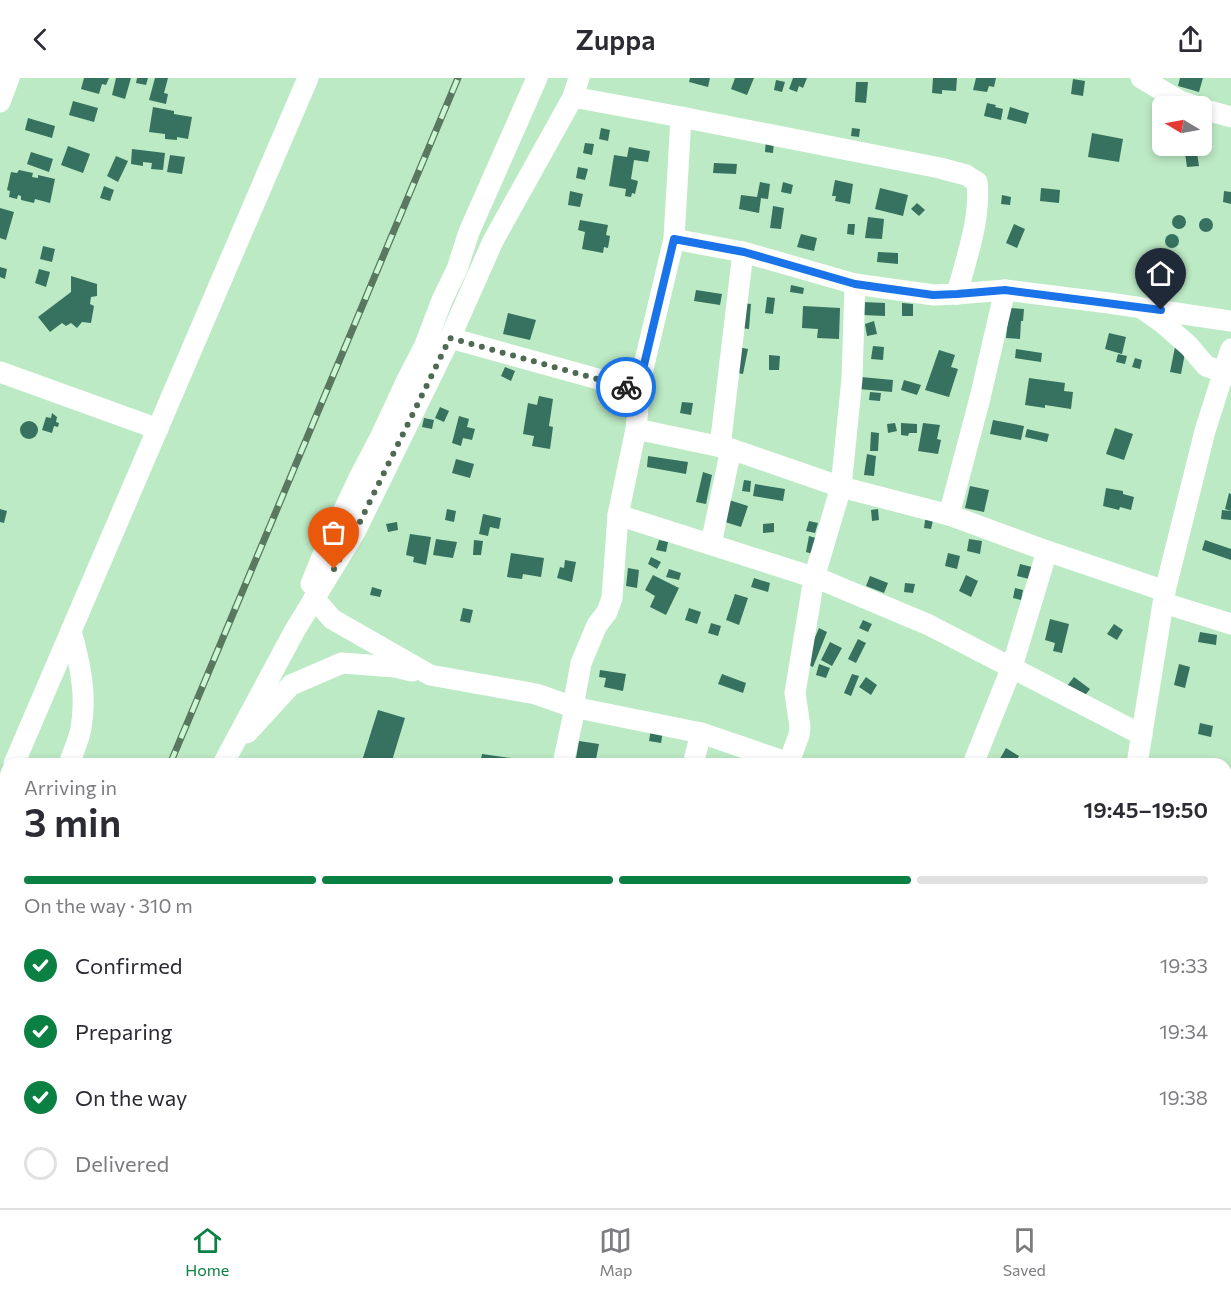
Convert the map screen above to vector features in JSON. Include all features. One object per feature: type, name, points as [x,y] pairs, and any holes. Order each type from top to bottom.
[{"type":"street","points":[[0,102],[9,78]]},
{"type":"street","points":[[17,758],[308,78]]},
{"type":"street","points":[[295,630],[301,605],[336,523],[425,345],[457,269],[469,232],[537,78]]},
{"type":"street","points":[[1141,78],[1172,96]]},
{"type":"street","points":[[226,758],[295,630],[355,532],[450,338],[493,241],[576,88],[681,117],[966,175],[978,182],[978,212],[957,294]]},
{"type":"street","points":[[1212,112],[1231,117]]},
{"type":"street","points":[[564,758],[575,708],[573,707],[581,663],[597,625],[607,612],[612,597],[618,515],[636,429],[638,390],[674,239],[681,117]]},
{"type":"street","points":[[674,239],[744,252],[855,284],[933,295],[1005,290],[1231,321]]},
{"type":"street","points":[[711,544],[726,448],[744,252]]},
{"type":"street","points":[[792,758],[800,727],[795,693],[814,578],[841,487],[852,379],[855,284]]},
{"type":"street","points":[[949,515],[980,398],[1005,290]]},
{"type":"street","points":[[1138,307],[1164,324],[1189,346],[1206,366],[1227,374]]},
{"type":"street","points":[[450,338],[638,390]]},
{"type":"street","points":[[1138,758],[1164,597],[1205,430],[1227,374],[1231,349]]},
{"type":"street","points":[[0,372],[158,429]]},
{"type":"street","points":[[636,429],[726,448],[841,487],[949,515],[1231,624]]},
{"type":"street","points":[[618,515],[814,578],[929,625],[1142,735]]},
{"type":"street","points":[[975,758],[1012,667],[1047,551]]},
{"type":"street","points":[[314,598],[332,619],[430,675]]},
{"type":"street","points":[[71,631],[81,674],[84,708],[81,731],[71,758]]},
{"type":"street","points":[[226,758],[291,685],[342,663],[395,667],[536,694],[573,707],[701,733],[775,758]]},
{"type":"street","points":[[695,758],[701,733]]},
{"type":"building","points":[[84,78],[109,78],[106,85],[102,84],[99,94],[81,89]]},
{"type":"building","points":[[116,78],[131,78],[125,99],[112,95]]},
{"type":"building","points":[[137,78],[148,78],[146,85],[136,83]]},
{"type":"building","points":[[155,78],[168,78],[164,93],[168,94],[166,104],[149,100]]},
{"type":"building","points":[[690,78],[710,78],[708,87],[689,82]]},
{"type":"building","points":[[735,78],[754,78],[747,95],[731,89]]},
{"type":"building","points":[[793,78],[807,78],[803,88],[799,86],[797,92],[789,89]]},
{"type":"building","points":[[933,78],[957,78],[956,91],[942,90],[942,94],[932,93]]},
{"type":"building","points":[[976,78],[996,78],[994,87],[989,86],[987,92],[973,90]]},
{"type":"building","points":[[1180,78],[1203,78],[1199,92],[1178,86]]},
{"type":"building","points":[[1073,79],[1085,81],[1083,96],[1071,94]]},
{"type":"building","points":[[776,80],[785,82],[782,92],[774,90]]},
{"type":"building","points":[[856,82],[868,82],[866,103],[855,102]]},
{"type":"building","points":[[73,101],[98,108],[94,122],[69,115]]},
{"type":"building","points":[[987,103],[1003,109],[1001,120],[984,116]]},
{"type":"building","points":[[153,107],[192,117],[188,139],[177,137],[177,140],[165,139],[165,134],[149,132]]},
{"type":"building","points":[[1010,107],[1029,113],[1026,124],[1007,119]]},
{"type":"building","points":[[28,118],[55,126],[52,138],[25,130]]},
{"type":"building","points":[[601,128],[610,130],[608,141],[599,139]]},
{"type":"building","points":[[852,128],[860,129],[859,137],[851,136]]},
{"type":"building","points":[[1092,133],[1123,139],[1119,162],[1088,157]]},
{"type":"building","points":[[766,139],[774,141],[773,153],[765,152]]},
{"type":"building","points":[[585,143],[594,144],[592,155],[583,153]]},
{"type":"building","points":[[68,146],[90,154],[83,173],[61,165]]},
{"type":"building","points":[[629,147],[650,151],[648,162],[634,160],[631,179],[638,181],[635,194],[632,193],[631,197],[625,196],[626,189],[609,186],[614,155],[627,157]]},
{"type":"building","points":[[132,149],[165,153],[163,170],[151,169],[152,163],[143,162],[143,166],[131,164]]},
{"type":"building","points":[[31,152],[53,159],[49,172],[27,164]]},
{"type":"building","points":[[170,155],[185,157],[182,174],[167,172]]},
{"type":"building","points":[[116,156],[128,161],[118,182],[107,176]]},
{"type":"building","points":[[1185,156],[1198,156],[1199,166],[1187,167]]},
{"type":"building","points":[[714,163],[737,164],[736,174],[713,173]]},
{"type":"building","points":[[578,167],[588,169],[585,180],[576,178]]},
{"type":"building","points":[[19,170],[33,173],[32,177],[38,178],[38,175],[55,179],[50,203],[35,199],[34,203],[21,200],[21,196],[18,195],[17,199],[9,197],[10,191],[7,190],[11,172],[17,173]]},
{"type":"building","points":[[835,180],[853,184],[850,204],[835,201],[836,196],[832,196]]},
{"type":"building","points":[[760,182],[770,184],[768,199],[761,198],[759,213],[739,209],[741,195],[757,197]]},
{"type":"building","points":[[783,182],[793,185],[791,194],[781,192]]},
{"type":"building","points":[[104,186],[114,190],[110,201],[100,198]]},
{"type":"building","points":[[880,188],[908,195],[903,216],[875,209]]},
{"type":"building","points":[[1041,188],[1060,190],[1059,203],[1040,201]]},
{"type":"building","points":[[570,191],[583,194],[580,207],[568,205]]},
{"type":"building","points":[[1224,191],[1231,192],[1231,204],[1223,202]]},
{"type":"building","points":[[1002,195],[1011,197],[1010,205],[1001,204]]},
{"type":"building","points":[[917,203],[925,210],[919,216],[911,209]]},
{"type":"building","points":[[773,206],[784,208],[781,229],[770,228]]},
{"type":"building","points":[[0,208],[14,212],[6,240],[0,238]]},
{"type":"building","points":[[1179,215],[1184,217],[1186,222],[1184,227],[1179,229],[1174,227],[1172,222],[1174,217]]},
{"type":"building","points":[[868,217],[884,219],[882,239],[865,238]]},
{"type":"building","points":[[1206,218],[1211,220],[1213,225],[1211,230],[1206,232],[1201,230],[1199,225],[1201,220]]},
{"type":"building","points":[[580,220],[608,225],[606,235],[610,236],[608,248],[604,247],[603,253],[582,249],[585,232],[578,230]]},
{"type":"building","points":[[848,224],[855,224],[854,235],[847,234]]},
{"type":"building","points":[[1014,224],[1025,229],[1017,248],[1006,243]]},
{"type":"building","points":[[801,234],[817,238],[814,251],[797,247]]},
{"type":"building","points":[[1172,234],[1177,236],[1179,241],[1177,246],[1172,248],[1167,246],[1165,241],[1167,236]]},
{"type":"building","points":[[43,246],[55,249],[52,262],[40,259]]},
{"type":"building","points":[[878,252],[898,253],[898,264],[877,262]]},
{"type":"building","points":[[0,267],[7,269],[5,279],[0,277]]},
{"type":"building","points":[[39,269],[50,272],[46,287],[35,283]]},
{"type":"building","points":[[71,276],[97,284],[97,296],[91,297],[90,304],[94,306],[91,323],[82,322],[77,328],[71,323],[66,326],[62,323],[50,332],[38,317],[71,292]]},
{"type":"building","points":[[791,285],[804,288],[803,294],[790,292]]},
{"type":"building","points":[[696,290],[722,294],[720,305],[694,301]]},
{"type":"building","points":[[767,297],[775,298],[773,314],[765,313]]},
{"type":"building","points":[[863,302],[885,303],[885,316],[863,315]]},
{"type":"building","points":[[741,303],[751,304],[749,329],[740,328]]},
{"type":"building","points":[[902,303],[913,304],[913,316],[902,316]]},
{"type":"building","points":[[803,306],[840,308],[839,339],[817,338],[818,329],[802,328]]},
{"type":"building","points":[[1009,308],[1024,309],[1020,339],[1006,338]]},
{"type":"building","points":[[508,313],[536,320],[530,340],[503,334]]},
{"type":"building","points":[[874,321],[877,334],[867,336],[865,324]]},
{"type":"building","points":[[1109,333],[1126,337],[1122,354],[1105,349]]},
{"type":"building","points":[[873,346],[884,347],[883,360],[871,359]]},
{"type":"building","points":[[737,347],[748,349],[743,374],[732,372]]},
{"type":"building","points":[[1175,347],[1186,348],[1181,374],[1170,372]]},
{"type":"building","points":[[1016,349],[1042,353],[1041,362],[1015,358]]},
{"type":"building","points":[[939,350],[955,355],[951,367],[958,369],[949,397],[925,390]]},
{"type":"building","points":[[1118,354],[1127,356],[1125,364],[1116,362]]},
{"type":"building","points":[[769,355],[780,356],[779,370],[769,370]]},
{"type":"building","points":[[1135,358],[1142,360],[1140,369],[1132,367]]},
{"type":"building","points":[[505,367],[515,371],[511,381],[501,376]]},
{"type":"building","points":[[861,377],[893,380],[892,392],[859,389]]},
{"type":"building","points":[[1029,378],[1065,383],[1064,391],[1073,392],[1071,409],[1025,405]]},
{"type":"building","points":[[904,380],[921,385],[917,395],[901,390]]},
{"type":"building","points":[[870,392],[881,393],[880,401],[869,400]]},
{"type":"building","points":[[539,396],[553,399],[549,426],[553,427],[550,449],[532,446],[534,436],[523,434],[528,403],[537,405]]},
{"type":"building","points":[[682,402],[693,403],[691,415],[680,413]]},
{"type":"building","points":[[440,407],[449,411],[444,422],[435,418]]},
{"type":"building","points":[[52,413],[57,417],[56,422],[59,423],[58,427],[54,426],[52,433],[42,430],[46,417],[51,418]]},
{"type":"building","points":[[459,416],[469,419],[467,427],[475,429],[472,440],[463,438],[461,446],[452,443]]},
{"type":"building","points":[[424,418],[434,420],[432,429],[422,427]]},
{"type":"building","points":[[993,420],[1024,426],[1021,440],[990,434]]},
{"type":"building","points":[[29,421],[35,424],[38,430],[35,436],[29,439],[23,436],[20,430],[23,424]]},
{"type":"building","points":[[895,423],[897,431],[888,433],[887,424]]},
{"type":"building","points":[[901,423],[917,424],[917,433],[909,433],[908,436],[901,435]]},
{"type":"building","points":[[923,423],[940,425],[937,439],[941,440],[938,454],[918,451]]},
{"type":"building","points":[[1115,428],[1133,434],[1124,460],[1106,454]]},
{"type":"building","points":[[1027,429],[1049,434],[1047,442],[1025,437]]},
{"type":"building","points":[[871,432],[879,433],[878,451],[870,451]]},
{"type":"building","points":[[867,454],[876,456],[874,476],[864,475]]},
{"type":"building","points":[[648,456],[688,462],[686,474],[647,467]]},
{"type":"building","points":[[456,459],[474,464],[470,478],[452,473]]},
{"type":"building","points":[[703,472],[712,475],[706,504],[696,502]]},
{"type":"building","points":[[744,480],[751,481],[750,492],[742,491]]},
{"type":"building","points":[[755,484],[785,489],[783,501],[753,496]]},
{"type":"building","points":[[970,486],[989,490],[984,512],[965,508]]},
{"type":"building","points":[[1106,488],[1123,491],[1123,494],[1134,497],[1131,510],[1103,506]]},
{"type":"building","points":[[1229,493],[1231,494],[1231,511],[1225,509]]},
{"type":"building","points":[[729,500],[748,506],[741,527],[722,521]]},
{"type":"building","points":[[0,509],[7,511],[4,523],[0,522]]},
{"type":"building","points":[[447,509],[456,511],[454,522],[445,520]]},
{"type":"building","points":[[878,509],[879,520],[872,521],[871,510]]},
{"type":"building","points":[[1222,510],[1231,511],[1231,520],[1221,519]]},
{"type":"building","points":[[483,514],[501,518],[499,529],[490,527],[488,536],[479,534]]},
{"type":"building","points":[[926,514],[934,516],[931,529],[924,528]]},
{"type":"building","points":[[809,521],[818,523],[815,533],[806,531]]},
{"type":"building","points":[[397,522],[398,530],[388,532],[386,524]]},
{"type":"building","points":[[774,523],[774,532],[763,533],[763,524]]},
{"type":"building","points":[[410,534],[431,537],[426,565],[413,562],[414,557],[406,555]]},
{"type":"building","points":[[809,536],[819,539],[816,555],[806,552]]},
{"type":"building","points":[[436,539],[457,542],[453,558],[433,555]]},
{"type":"building","points":[[969,539],[982,541],[980,554],[967,551]]},
{"type":"building","points":[[474,540],[483,541],[481,555],[473,555]]},
{"type":"building","points":[[659,540],[668,542],[666,552],[656,550]]},
{"type":"building","points":[[1205,540],[1231,549],[1231,560],[1202,550]]},
{"type":"building","points":[[511,553],[544,558],[541,577],[523,574],[522,579],[507,577]]},
{"type":"building","points":[[948,553],[960,556],[957,569],[945,566]]},
{"type":"building","points":[[651,557],[661,562],[657,569],[648,564]]},
{"type":"building","points":[[565,560],[576,562],[572,582],[557,578],[560,567],[564,568]]},
{"type":"building","points":[[1020,564],[1032,567],[1029,579],[1017,576]]},
{"type":"building","points":[[628,568],[639,570],[637,588],[626,586]]},
{"type":"building","points":[[669,569],[681,573],[679,580],[666,577]]},
{"type":"building","points":[[653,575],[679,588],[666,615],[650,607],[655,596],[645,590]]},
{"type":"building","points":[[966,575],[978,581],[971,597],[959,591]]},
{"type":"building","points":[[870,576],[888,583],[884,593],[866,586]]},
{"type":"building","points":[[754,578],[770,583],[768,592],[751,587]]},
{"type":"building","points":[[905,583],[915,584],[913,593],[904,592]]},
{"type":"building","points":[[372,587],[382,590],[380,597],[370,595]]},
{"type":"building","points":[[1015,588],[1023,590],[1021,600],[1013,598]]},
{"type":"building","points":[[735,594],[748,598],[739,625],[726,620]]},
{"type":"building","points":[[463,608],[473,610],[470,623],[460,621]]},
{"type":"building","points":[[689,608],[701,612],[697,624],[685,620]]},
{"type":"building","points":[[1050,619],[1069,624],[1062,653],[1053,651],[1055,643],[1045,640]]},
{"type":"building","points":[[863,620],[872,624],[868,632],[859,628]]},
{"type":"building","points":[[711,623],[721,626],[718,636],[708,633]]},
{"type":"building","points":[[1114,624],[1123,630],[1117,640],[1107,634]]},
{"type":"building","points":[[819,628],[827,632],[813,667],[804,663]]},
{"type":"building","points":[[1200,632],[1217,635],[1216,645],[1198,642]]},
{"type":"building","points":[[858,639],[866,643],[856,663],[848,659]]},
{"type":"building","points":[[830,642],[842,648],[832,666],[821,660]]},
{"type":"building","points":[[819,664],[830,668],[826,678],[816,675]]},
{"type":"building","points":[[1179,664],[1190,667],[1185,688],[1174,685]]},
{"type":"building","points":[[600,670],[626,674],[623,691],[604,687],[606,678],[599,677]]},
{"type":"building","points":[[722,674],[746,683],[743,693],[718,684]]},
{"type":"building","points":[[852,674],[859,676],[851,696],[844,693]]},
{"type":"building","points":[[866,677],[877,685],[871,695],[859,687]]},
{"type":"building","points":[[1074,677],[1090,689],[1083,698],[1067,686]]},
{"type":"building","points":[[378,710],[405,718],[393,758],[363,758]]},
{"type":"building","points":[[1200,723],[1213,726],[1211,737],[1198,734]]},
{"type":"building","points":[[651,729],[663,731],[661,743],[649,741]]},
{"type":"building","points":[[579,741],[599,744],[596,758],[576,758]]},
{"type":"building","points":[[1006,748],[1019,756],[1018,758],[1000,758]]},
{"type":"building","points":[[482,754],[511,758],[481,758]]},
{"type":"railway","points":[[173,758],[458,78]]},
{"type":"way so far","points":[[334,569],[355,532],[450,338],[626,387]]},
{"type":"route","points":[[626,387],[638,390],[674,239],[744,252],[855,284],[933,295],[1005,290],[1161,310]]}]
